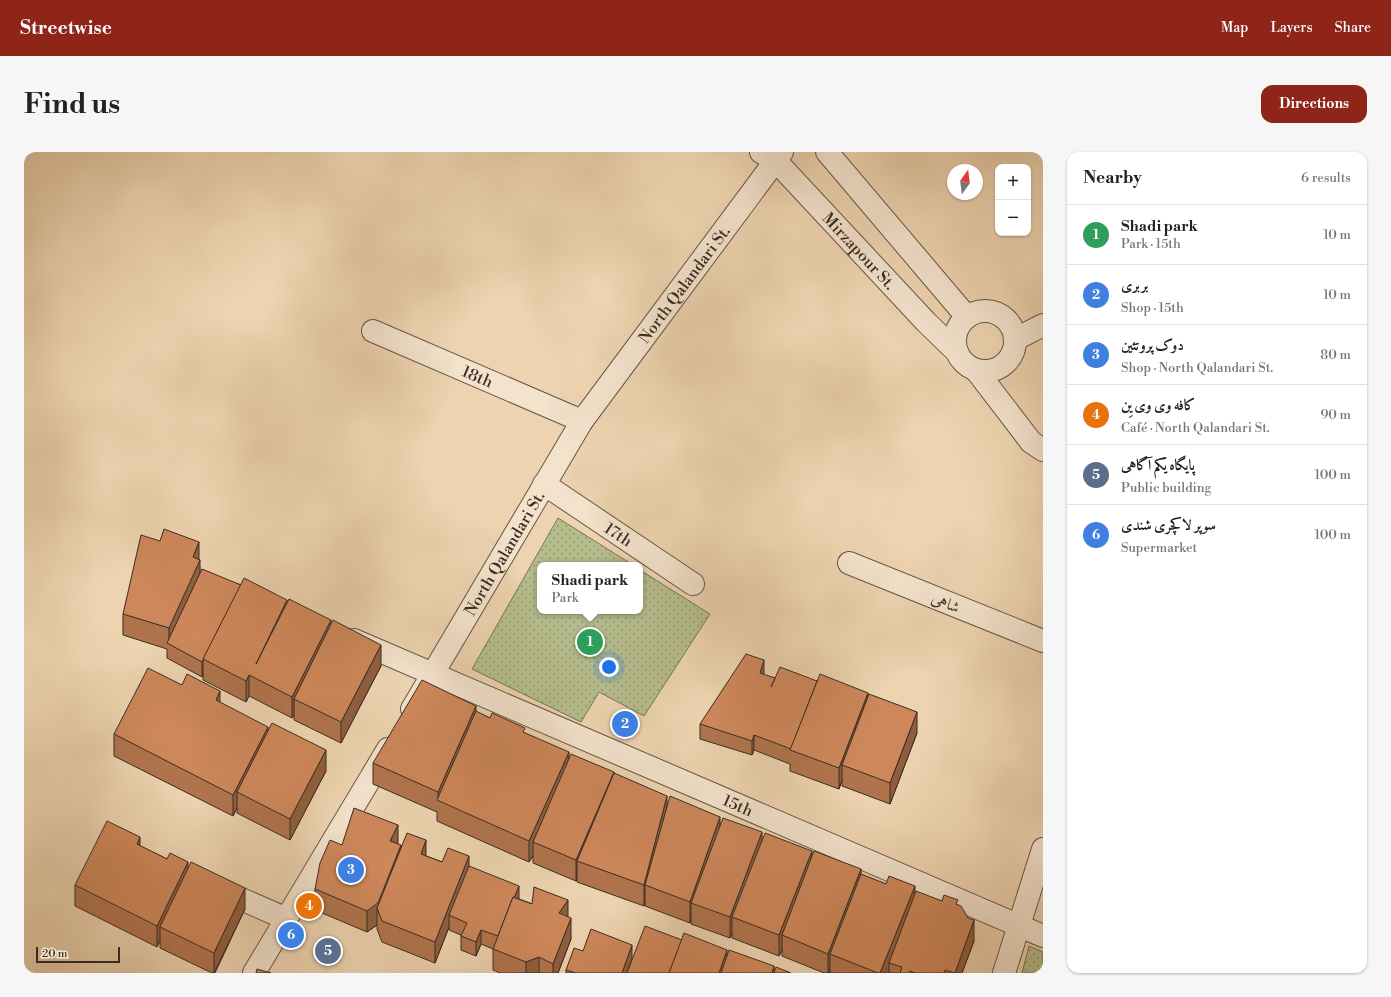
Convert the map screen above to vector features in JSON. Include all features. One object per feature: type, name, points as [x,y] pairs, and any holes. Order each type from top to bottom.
[{"type":"street","points":[[827,152],[967,317]]},
{"type":"street","name":"Mirzapour St.","points":[[773,155],[926,322],[956,352]]},
{"type":"street","name":"North Qalandari St.","points":[[254,973],[582,421],[773,155]]},
{"type":"street","points":[[975,312],[994,312],[1009,322],[1014,330],[1016,339],[1015,349],[1004,365],[995,370],[976,370],[968,366],[956,352],[956,332],[960,324],[975,312]]},
{"type":"street","points":[[1016,339],[1043,325]]},
{"type":"street","name":"18th","points":[[373,331],[582,421]]},
{"type":"street","points":[[976,370],[1031,442],[1043,450]]},
{"type":"street","name":"17th","points":[[544,484],[693,584]]},
{"type":"street","name":"شاهی","points":[[849,563],[1043,641]]},
{"type":"street","name":"15th","points":[[333,631],[1043,936]]},
{"type":"street","points":[[1004,973],[1043,849]]},
{"type":"street","points":[[201,881],[287,919]]},
{"type":"green space","points":[[558,518],[628,562],[537,562],[537,614],[643,614],[643,572],[710,614],[644,716],[599,692],[581,722],[472,669]]},
{"type":"green space","points":[[1029,946],[1043,952],[1043,973],[1022,973]]},
{"type":"building","points":[[164,529],[199,542],[193,557],[200,560],[169,628],[123,614],[141,535],[160,541]]},
{"type":"building","points":[[202,569],[241,585],[202,662],[167,643]]},
{"type":"building","points":[[244,578],[287,600],[256,664],[289,599],[331,620],[292,697],[249,675],[246,681],[203,659]]},
{"type":"building","points":[[333,620],[381,645],[341,722],[294,699]]},
{"type":"building","points":[[746,654],[764,660],[760,673],[775,678],[771,687],[780,667],[817,681],[791,749],[754,735],[752,741],[700,724]]},
{"type":"building","points":[[148,668],[182,685],[187,674],[220,691],[216,700],[268,727],[233,795],[114,734]]},
{"type":"building","points":[[820,674],[868,693],[839,768],[790,750]]},
{"type":"building","points":[[422,680],[476,706],[438,792],[373,763]]},
{"type":"building","points":[[869,694],[917,712],[890,783],[842,765]]},
{"type":"building","points":[[476,711],[490,718],[492,713],[525,728],[523,732],[569,752],[529,841],[437,800]]},
{"type":"building","points":[[272,723],[326,750],[290,819],[237,792]]},
{"type":"building","points":[[571,754],[614,772],[576,860],[533,842]]},
{"type":"building","points":[[614,773],[667,796],[644,885],[577,861]]},
{"type":"building","points":[[670,796],[720,817],[690,902],[645,885]]},
{"type":"building","points":[[354,808],[398,825],[390,841],[401,845],[378,903],[367,911],[315,889],[320,863],[330,840],[342,845]]},
{"type":"building","points":[[723,818],[762,832],[730,917],[691,903]]},
{"type":"building","points":[[107,821],[140,837],[137,844],[167,859],[170,853],[188,862],[157,926],[75,885]]},
{"type":"building","points":[[407,833],[426,840],[421,854],[442,862],[448,848],[469,856],[435,942],[382,921],[377,908]]},
{"type":"building","points":[[765,833],[812,851],[779,935],[732,917]]},
{"type":"building","points":[[814,851],[861,869],[828,954],[782,935]]},
{"type":"building","points":[[191,862],[245,888],[214,953],[160,927]]},
{"type":"building","points":[[469,866],[519,886],[514,898],[513,897],[498,936],[481,930],[476,942],[461,936],[467,923],[449,915]]},
{"type":"building","points":[[861,874],[886,884],[889,876],[915,886],[880,973],[830,954]]},
{"type":"building","points":[[534,887],[568,900],[559,913],[571,918],[553,964],[539,957],[526,962],[493,949],[513,897],[532,904]]},
{"type":"building","points":[[916,891],[942,901],[944,895],[958,900],[956,904],[961,906],[968,918],[974,920],[955,973],[945,970],[944,973],[915,973],[910,971],[910,973],[900,973],[902,967],[889,963]]},
{"type":"building","points":[[645,926],[682,940],[669,973],[627,973]]},
{"type":"building","points":[[591,929],[632,945],[622,973],[576,973],[566,970],[574,948],[583,951]]},
{"type":"building","points":[[684,933],[727,950],[719,973],[669,973]]},
{"type":"building","points":[[729,950],[774,966],[772,973],[721,973]]},
{"type":"building","points":[[776,967],[791,973],[774,973]]},
{"type":"building","points":[[257,969],[271,973],[256,973]]},
{"type":"place","name":"Shadi park","points":[[590,642]]},
{"type":"place","name":"بربری","points":[[625,724]]},
{"type":"place","name":"دوک پروتئین","points":[[351,870]]},
{"type":"place","name":"کافه وی وی یِن","points":[[309,906]]},
{"type":"place","name":"سوپر لاکچری شندی","points":[[291,935]]},
{"type":"place","name":"پایگاه یکم آگاهی","points":[[328,951]]}]
